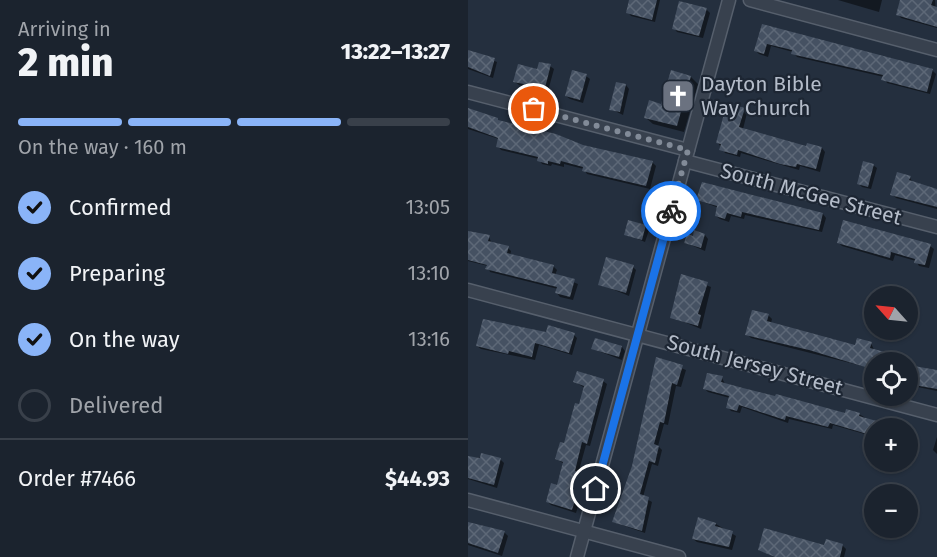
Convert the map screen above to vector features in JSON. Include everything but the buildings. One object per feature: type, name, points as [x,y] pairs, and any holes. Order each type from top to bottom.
[{"type":"street","points":[[577,557],[729,0]]},
{"type":"street","points":[[750,0],[937,50]]},
{"type":"street","name":"South McGee Street","points":[[468,92],[937,227]]},
{"type":"street","name":"South Jersey Street","points":[[468,290],[937,415]]},
{"type":"street","points":[[468,500],[679,557]]},
{"type":"way so far","points":[[534,109],[688,150],[671,211]]},
{"type":"place","name":"Dayton Bible Way Church","points":[[678,96]]},
{"type":"route","points":[[596,489],[671,211]]}]
